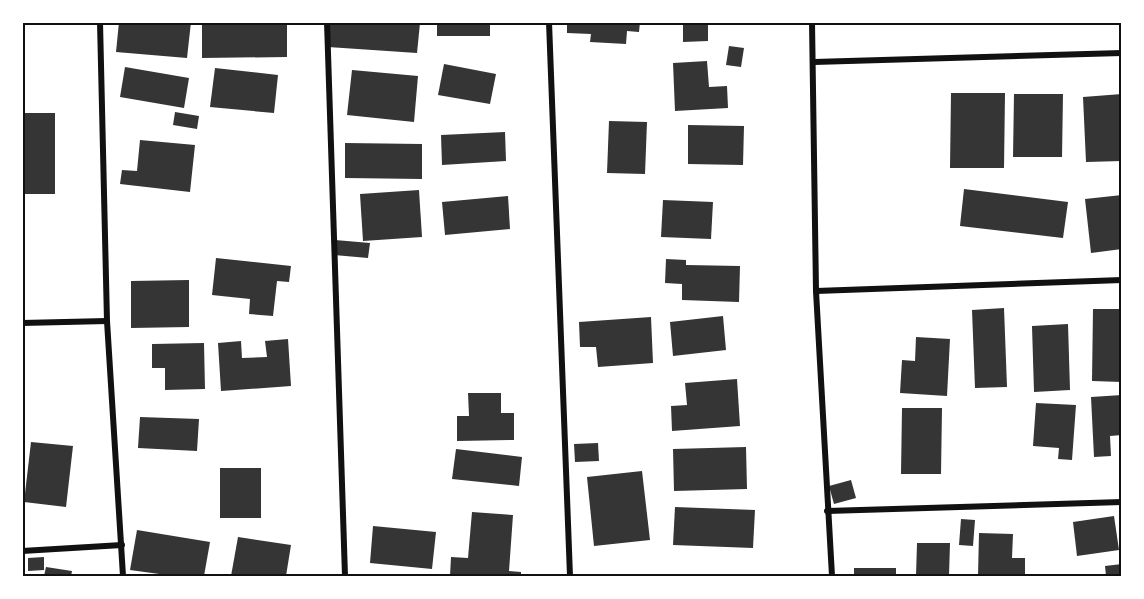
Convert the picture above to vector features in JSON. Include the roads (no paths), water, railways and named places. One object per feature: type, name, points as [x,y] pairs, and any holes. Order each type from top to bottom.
[{"type":"street","points":[[100,22],[108,321],[123,576]]},
{"type":"street","points":[[327,22],[345,576]]},
{"type":"street","points":[[549,22],[570,576]]},
{"type":"street","points":[[812,22],[816,291],[831,576]]},
{"type":"street","points":[[814,62],[1122,53]]},
{"type":"street","points":[[816,291],[1122,280]]},
{"type":"street","points":[[22,323],[108,321]]},
{"type":"street","points":[[827,511],[1122,502]]},
{"type":"street","points":[[22,551],[122,546]]}]
